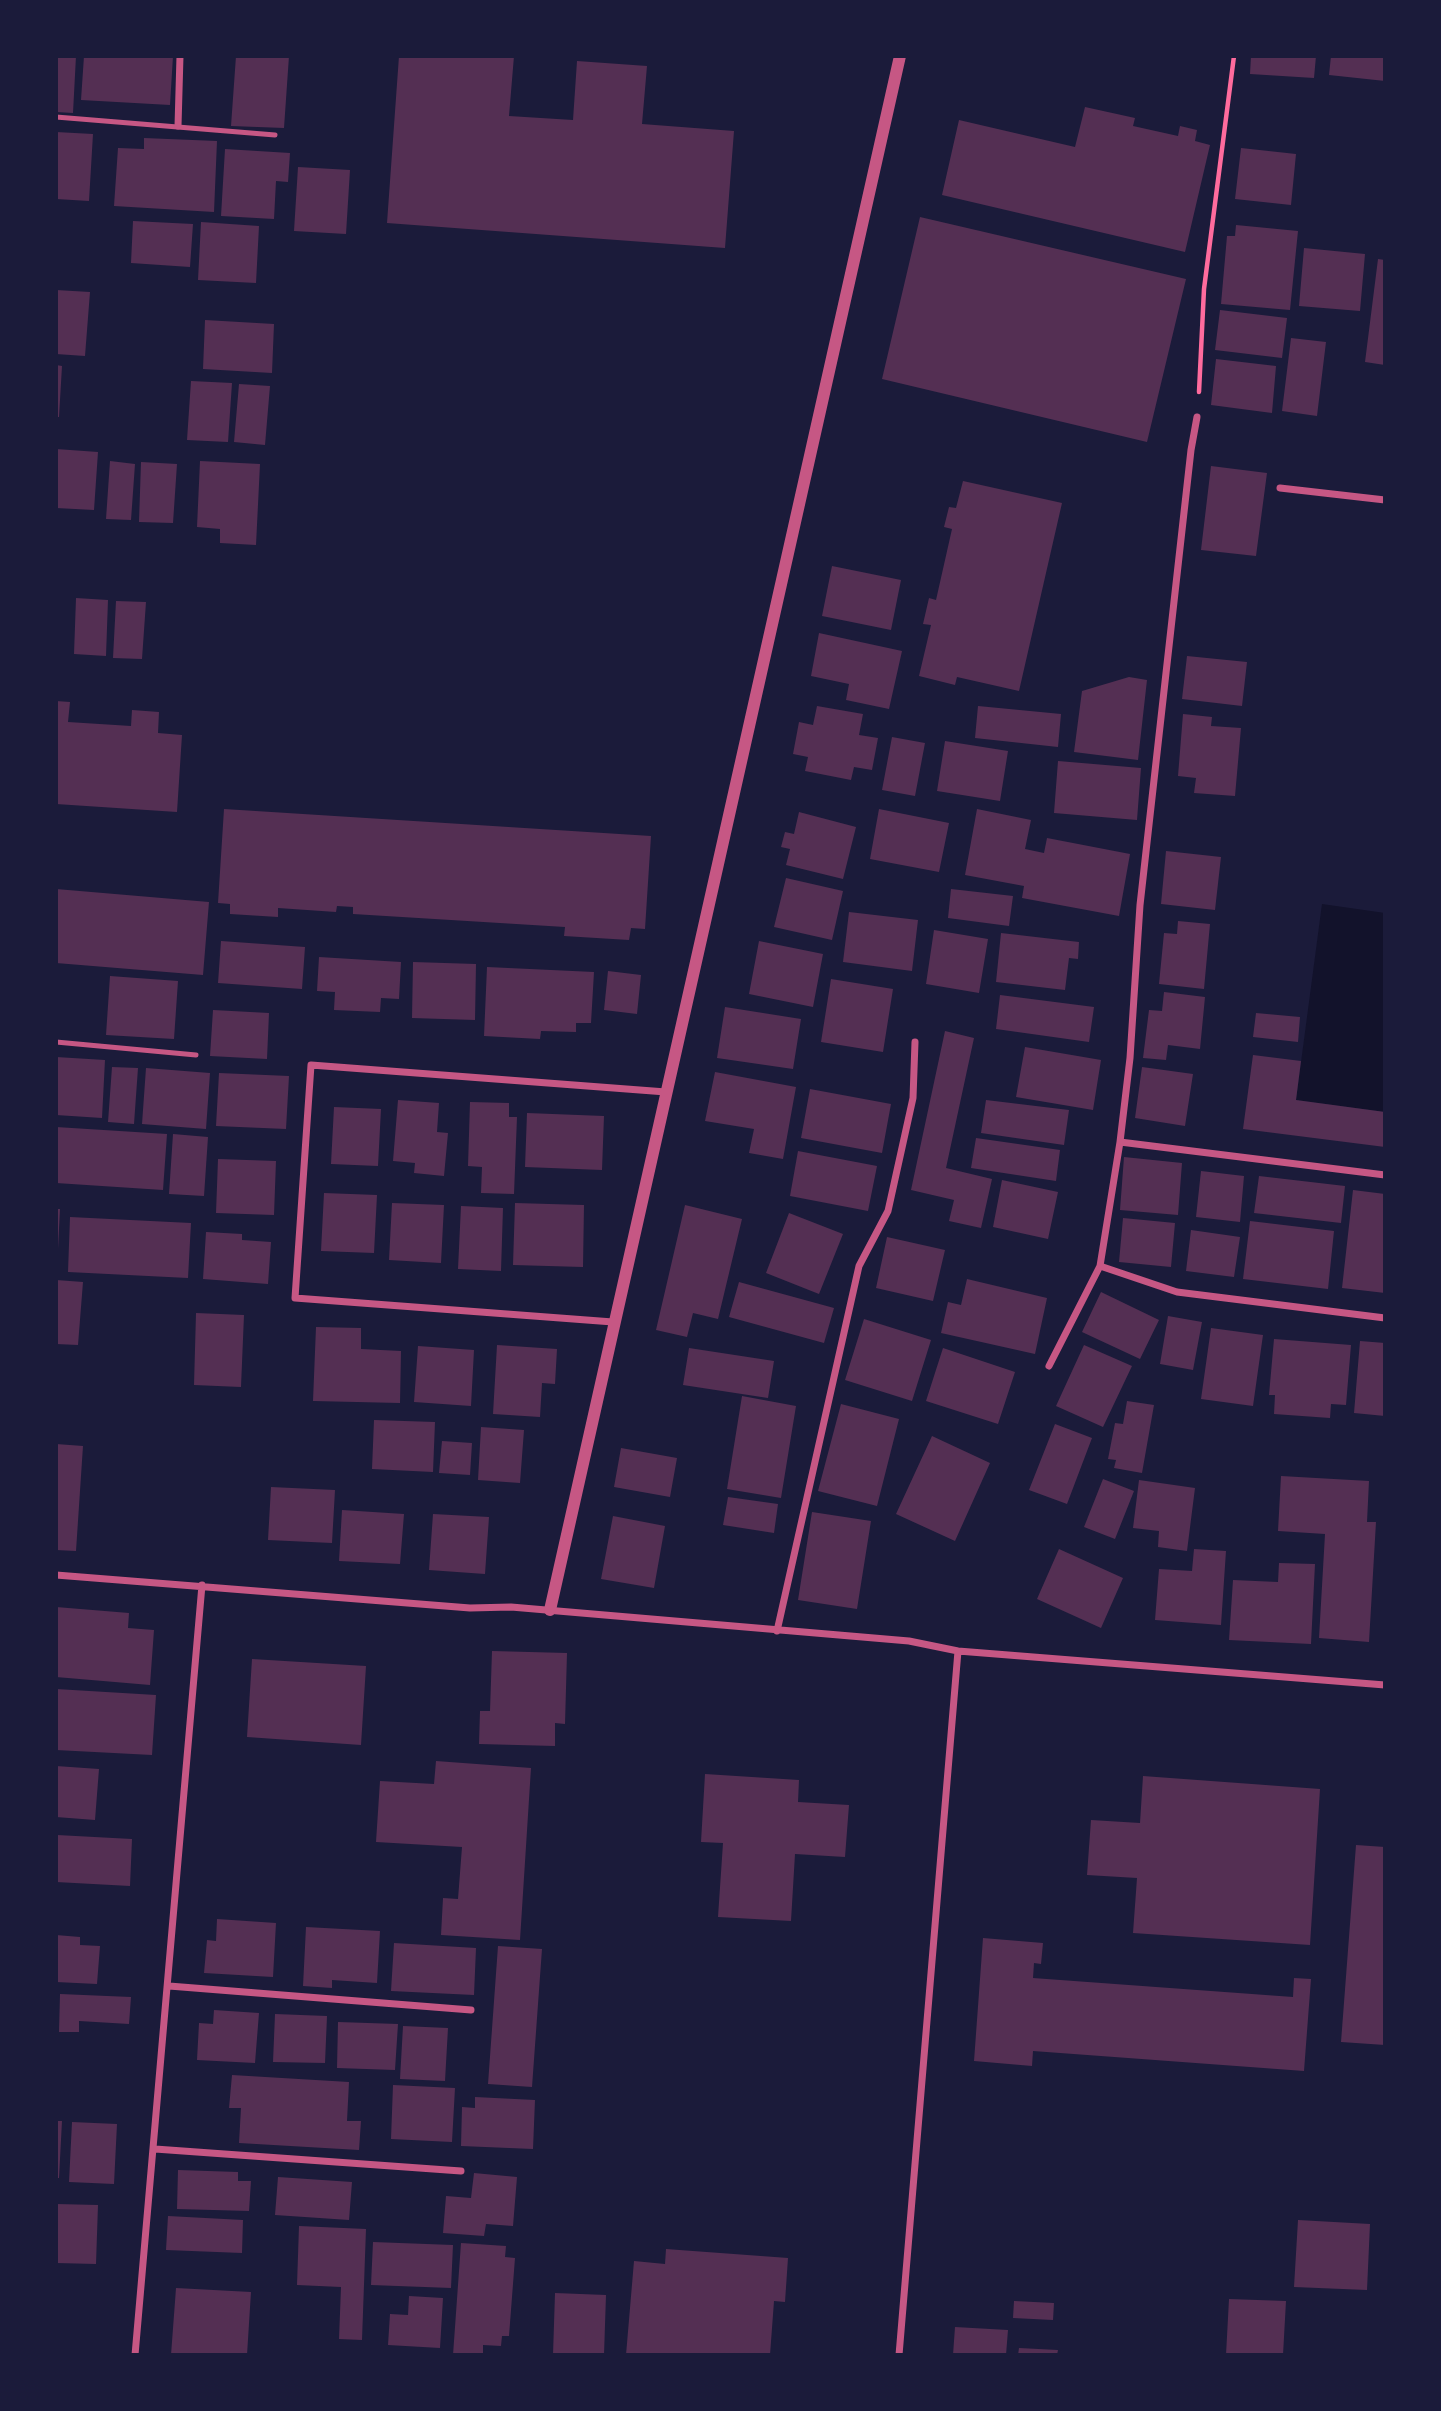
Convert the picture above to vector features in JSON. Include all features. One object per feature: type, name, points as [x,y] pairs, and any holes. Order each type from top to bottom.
[{"type":"street","points":[[178,126],[180,56]]},
{"type":"street","points":[[550,1610],[900,56]]},
{"type":"street","points":[[1049,1366],[1100,1266],[1120,1142],[1130,1058],[1142,892],[1191,450],[1197,417]]},
{"type":"street","points":[[1280,488],[1385,500]]},
{"type":"street","points":[[777,1631],[859,1266],[888,1211],[913,1098],[915,1042]]},
{"type":"street","points":[[613,1322],[295,1298],[311,1065],[666,1092]]},
{"type":"street","points":[[1120,1142],[1385,1175]]},
{"type":"street","points":[[1100,1266],[1177,1293],[1385,1318]]},
{"type":"street","points":[[56,1575],[470,1608],[510,1606],[909,1641],[958,1651],[1385,1685]]},
{"type":"street","points":[[135,2355],[202,1586]]},
{"type":"street","points":[[900,2355],[958,1651]]},
{"type":"street","points":[[169,1986],[471,2010]]},
{"type":"street","points":[[155,2149],[461,2171]]},
{"type":"lane","points":[[56,117],[275,135]]},
{"type":"lane","points":[[56,1042],[196,1055]]},
{"type":"path","points":[[1197,417],[1204,289],[1234,56]]},
{"type":"shaded area","points":[[1322,904],[1385,913],[1385,1112],[1296,1100]]},
{"type":"building","points":[[56,56],[76,56],[73,113],[56,112]]},
{"type":"building","points":[[84,56],[173,56],[170,105],[81,100]]},
{"type":"building","points":[[236,56],[289,56],[284,128],[231,126]]},
{"type":"building","points":[[399,56],[514,56],[509,116],[573,120],[577,61],[647,66],[642,124],[734,131],[725,248],[387,223]]},
{"type":"building","points":[[1251,56],[1316,56],[1314,78],[1250,74]]},
{"type":"building","points":[[1331,56],[1385,56],[1385,81],[1329,75]]},
{"type":"building","points":[[1085,107],[1135,118],[1133,126],[1178,136],[1180,126],[1197,130],[1195,141],[1210,145],[1185,252],[942,195],[959,120],[1075,147]]},
{"type":"building","points":[[56,132],[93,134],[89,201],[56,199]]},
{"type":"building","points":[[144,138],[217,141],[214,212],[114,206],[118,148],[144,149]]},
{"type":"building","points":[[1241,148],[1296,154],[1291,205],[1235,199]]},
{"type":"building","points":[[225,149],[290,153],[288,182],[276,181],[274,219],[221,216]]},
{"type":"building","points":[[298,167],[350,170],[346,234],[294,231]]},
{"type":"building","points":[[920,217],[1186,279],[1147,442],[882,379]]},
{"type":"building","points":[[133,221],[193,224],[190,267],[131,263]]},
{"type":"building","points":[[201,222],[259,226],[256,283],[198,280]]},
{"type":"building","points":[[1236,225],[1298,231],[1290,310],[1221,304],[1227,236],[1235,236]]},
{"type":"building","points":[[1304,248],[1365,254],[1360,311],[1299,306]]},
{"type":"building","points":[[1378,259],[1385,260],[1385,365],[1365,362]]},
{"type":"building","points":[[56,290],[90,292],[85,356],[56,354]]},
{"type":"building","points":[[1220,310],[1287,318],[1282,358],[1215,350]]},
{"type":"building","points":[[205,320],[274,324],[272,373],[203,369]]},
{"type":"building","points":[[1291,338],[1326,342],[1317,416],[1282,411]]},
{"type":"building","points":[[1216,359],[1276,366],[1272,413],[1211,405]]},
{"type":"building","points":[[56,365],[62,366],[59,417],[56,417]]},
{"type":"building","points":[[191,381],[232,383],[228,442],[187,440]]},
{"type":"building","points":[[239,384],[270,386],[265,445],[234,442]]},
{"type":"building","points":[[56,449],[98,452],[94,510],[56,508]]},
{"type":"building","points":[[110,461],[135,464],[131,520],[106,519]]},
{"type":"building","points":[[200,461],[260,464],[256,545],[220,543],[220,529],[197,527]]},
{"type":"building","points":[[141,462],[177,464],[173,523],[139,522]]},
{"type":"building","points":[[1211,466],[1267,473],[1256,556],[1201,550]]},
{"type":"building","points":[[963,481],[1062,503],[1019,691],[957,677],[955,685],[919,676],[931,625],[923,624],[929,598],[936,600],[952,529],[944,527],[949,507],[956,508]]},
{"type":"building","points":[[832,566],[901,580],[891,630],[822,616]]},
{"type":"building","points":[[76,598],[108,600],[106,656],[74,654]]},
{"type":"building","points":[[116,601],[146,602],[142,659],[113,658]]},
{"type":"building","points":[[819,633],[902,651],[889,709],[846,700],[849,684],[811,676]]},
{"type":"building","points":[[1187,656],[1247,662],[1242,706],[1182,699]]},
{"type":"building","points":[[1129,677],[1147,680],[1138,760],[1074,752],[1082,691]]},
{"type":"building","points":[[56,701],[70,702],[68,722],[131,726],[132,710],[159,712],[158,733],[182,735],[177,812],[56,804]]},
{"type":"building","points":[[817,706],[863,714],[859,735],[878,738],[872,770],[854,767],[851,780],[805,771],[808,757],[793,754],[799,722],[813,725]]},
{"type":"building","points":[[978,706],[1061,714],[1058,747],[975,738]]},
{"type":"building","points":[[1183,714],[1212,717],[1211,726],[1241,728],[1235,796],[1194,793],[1196,778],[1178,776]]},
{"type":"building","points":[[892,737],[925,743],[915,796],[882,790]]},
{"type":"building","points":[[945,741],[1008,751],[1000,801],[937,791]]},
{"type":"building","points":[[1058,761],[1141,768],[1137,820],[1054,813]]},
{"type":"building","points":[[224,809],[651,836],[645,929],[631,928],[629,940],[564,936],[565,927],[353,914],[353,907],[337,906],[336,912],[278,908],[278,917],[230,914],[230,904],[218,903]]},
{"type":"building","points":[[879,809],[949,823],[939,872],[870,859]]},
{"type":"building","points":[[977,809],[1031,820],[1025,849],[1044,853],[1047,838],[1130,854],[1119,916],[1022,898],[1024,886],[965,875]]},
{"type":"building","points":[[799,812],[856,827],[843,879],[786,865],[790,849],[781,847],[785,832],[794,834]]},
{"type":"building","points":[[1166,851],[1221,857],[1215,910],[1161,904]]},
{"type":"building","points":[[786,878],[843,891],[832,940],[774,927]]},
{"type":"building","points":[[56,889],[209,902],[203,975],[56,963]]},
{"type":"building","points":[[951,889],[1013,896],[1009,926],[948,918]]},
{"type":"building","points":[[849,912],[918,920],[912,971],[843,962]]},
{"type":"building","points":[[1178,921],[1210,924],[1204,989],[1159,984],[1164,933],[1177,934]]},
{"type":"building","points":[[934,930],[988,939],[979,993],[926,984]]},
{"type":"building","points":[[1001,933],[1079,942],[1078,959],[1069,958],[1065,990],[996,982]]},
{"type":"building","points":[[221,941],[305,947],[302,989],[218,983]]},
{"type":"building","points":[[759,941],[823,954],[813,1007],[749,994]]},
{"type":"building","points":[[319,957],[401,962],[399,999],[381,998],[380,1012],[334,1010],[335,992],[317,991]]},
{"type":"building","points":[[413,962],[476,964],[475,1020],[412,1018]]},
{"type":"building","points":[[487,967],[594,972],[591,1023],[576,1023],[576,1032],[541,1031],[540,1039],[484,1036]]},
{"type":"building","points":[[608,971],[641,975],[637,1014],[604,1010]]},
{"type":"building","points":[[110,976],[178,981],[174,1039],[106,1035]]},
{"type":"building","points":[[831,979],[893,989],[883,1052],[821,1042]]},
{"type":"building","points":[[1164,992],[1205,997],[1200,1049],[1168,1045],[1166,1060],[1143,1058],[1149,1010],[1162,1011]]},
{"type":"building","points":[[1000,995],[1094,1007],[1089,1042],[996,1029]]},
{"type":"building","points":[[725,1007],[801,1019],[793,1069],[717,1058]]},
{"type":"building","points":[[213,1010],[269,1013],[267,1059],[210,1056]]},
{"type":"building","points":[[1256,1013],[1300,1017],[1298,1042],[1253,1037]]},
{"type":"building","points":[[945,1031],[974,1038],[946,1168],[992,1179],[981,1228],[949,1221],[954,1200],[911,1190]]},
{"type":"building","points":[[1025,1047],[1101,1060],[1093,1110],[1016,1097]]},
{"type":"building","points":[[1253,1055],[1301,1061],[1296,1100],[1385,1112],[1385,1147],[1243,1129]]},
{"type":"building","points":[[56,1057],[105,1060],[102,1118],[56,1115]]},
{"type":"building","points":[[112,1067],[138,1068],[134,1124],[108,1122]]},
{"type":"building","points":[[1142,1067],[1193,1074],[1185,1126],[1135,1118]]},
{"type":"building","points":[[146,1068],[210,1073],[206,1129],[142,1124]]},
{"type":"building","points":[[715,1072],[796,1087],[783,1159],[749,1153],[754,1129],[705,1121]]},
{"type":"building","points":[[219,1073],[289,1076],[286,1129],[216,1126]]},
{"type":"building","points":[[810,1089],[891,1104],[882,1153],[801,1138]]},
{"type":"building","points":[[398,1100],[439,1103],[437,1132],[448,1133],[444,1176],[414,1173],[415,1163],[393,1161]]},
{"type":"building","points":[[986,1100],[1069,1110],[1064,1145],[981,1133]]},
{"type":"building","points":[[470,1102],[509,1103],[509,1117],[517,1117],[514,1194],[481,1193],[482,1167],[468,1166]]},
{"type":"building","points":[[334,1107],[381,1109],[378,1166],[331,1164]]},
{"type":"building","points":[[527,1113],[604,1116],[602,1170],[525,1167]]},
{"type":"building","points":[[56,1127],[167,1134],[163,1190],[56,1183]]},
{"type":"building","points":[[173,1134],[208,1137],[204,1196],[169,1194]]},
{"type":"building","points":[[976,1138],[1060,1150],[1056,1181],[971,1168]]},
{"type":"building","points":[[798,1151],[877,1166],[868,1211],[790,1196]]},
{"type":"building","points":[[1124,1157],[1182,1163],[1178,1215],[1120,1210]]},
{"type":"building","points":[[218,1159],[276,1161],[274,1215],[216,1213]]},
{"type":"building","points":[[1201,1171],[1244,1176],[1240,1222],[1196,1217]]},
{"type":"building","points":[[1259,1176],[1345,1186],[1341,1223],[1254,1213]]},
{"type":"building","points":[[1002,1180],[1058,1192],[1048,1239],[993,1227]]},
{"type":"building","points":[[1353,1190],[1385,1194],[1385,1293],[1342,1288]]},
{"type":"building","points":[[324,1193],[377,1195],[374,1253],[321,1251]]},
{"type":"building","points":[[392,1203],[444,1205],[441,1263],[389,1260]]},
{"type":"building","points":[[515,1203],[584,1205],[583,1267],[513,1265]]},
{"type":"building","points":[[685,1205],[742,1219],[718,1319],[693,1313],[687,1337],[656,1330]]},
{"type":"building","points":[[461,1206],[503,1208],[501,1271],[458,1269]]},
{"type":"building","points":[[56,1209],[60,1209],[58,1249],[56,1249]]},
{"type":"building","points":[[789,1213],[843,1234],[819,1294],[766,1273]]},
{"type":"building","points":[[70,1217],[191,1223],[188,1278],[68,1272]]},
{"type":"building","points":[[1123,1218],[1175,1223],[1171,1267],[1119,1262]]},
{"type":"building","points":[[1250,1221],[1334,1231],[1328,1289],[1243,1279]]},
{"type":"building","points":[[1191,1230],[1240,1237],[1234,1277],[1186,1271]]},
{"type":"building","points":[[206,1232],[242,1234],[242,1240],[271,1242],[268,1284],[203,1279]]},
{"type":"building","points":[[887,1237],[945,1250],[933,1301],[876,1288]]},
{"type":"building","points":[[967,1279],[1047,1298],[1035,1354],[941,1333],[948,1302],[961,1305]]},
{"type":"building","points":[[56,1280],[83,1282],[78,1345],[56,1344]]},
{"type":"building","points":[[739,1282],[834,1308],[824,1343],[729,1317]]},
{"type":"building","points":[[1101,1292],[1159,1320],[1140,1359],[1082,1332]]},
{"type":"building","points":[[196,1313],[244,1315],[241,1387],[194,1385]]},
{"type":"building","points":[[1168,1316],[1202,1322],[1193,1370],[1160,1364]]},
{"type":"building","points":[[864,1319],[931,1340],[912,1401],[845,1380]]},
{"type":"building","points":[[316,1327],[361,1328],[361,1349],[401,1351],[400,1403],[313,1401]]},
{"type":"building","points":[[1211,1328],[1263,1335],[1253,1406],[1201,1399]]},
{"type":"building","points":[[1274,1339],[1351,1345],[1346,1405],[1331,1404],[1330,1418],[1274,1414],[1275,1395],[1269,1395]]},
{"type":"building","points":[[1360,1341],[1385,1343],[1385,1416],[1354,1413]]},
{"type":"building","points":[[497,1345],[557,1349],[555,1384],[542,1383],[540,1417],[493,1414]]},
{"type":"building","points":[[1084,1345],[1132,1366],[1103,1427],[1056,1406]]},
{"type":"building","points":[[418,1346],[474,1350],[471,1406],[414,1402]]},
{"type":"building","points":[[689,1348],[774,1361],[768,1398],[683,1385]]},
{"type":"building","points":[[943,1348],[1015,1372],[998,1424],[926,1401]]},
{"type":"building","points":[[742,1396],[796,1406],[781,1498],[727,1489]]},
{"type":"building","points":[[1127,1401],[1154,1405],[1142,1473],[1114,1468],[1116,1460],[1108,1459],[1115,1423],[1123,1424]]},
{"type":"building","points":[[841,1404],[899,1419],[877,1506],[818,1491]]},
{"type":"building","points":[[374,1420],[435,1422],[433,1472],[372,1469]]},
{"type":"building","points":[[1055,1424],[1092,1438],[1067,1504],[1029,1490]]},
{"type":"building","points":[[481,1427],[524,1430],[520,1483],[478,1480]]},
{"type":"building","points":[[932,1436],[990,1463],[955,1541],[896,1514]]},
{"type":"building","points":[[442,1441],[472,1443],[470,1475],[439,1473]]},
{"type":"building","points":[[56,1444],[83,1446],[76,1551],[56,1550]]},
{"type":"building","points":[[621,1448],[677,1458],[670,1497],[614,1487]]},
{"type":"building","points":[[1281,1476],[1369,1481],[1367,1522],[1376,1522],[1369,1642],[1319,1638],[1325,1534],[1278,1531]]},
{"type":"building","points":[[1103,1479],[1134,1491],[1115,1539],[1084,1527]]},
{"type":"building","points":[[1139,1480],[1195,1488],[1187,1551],[1158,1547],[1159,1531],[1133,1528]]},
{"type":"building","points":[[271,1487],[335,1490],[332,1543],[268,1540]]},
{"type":"building","points":[[728,1497],[778,1504],[774,1533],[723,1525]]},
{"type":"building","points":[[342,1510],[404,1514],[400,1564],[339,1561]]},
{"type":"building","points":[[812,1512],[871,1521],[857,1609],[798,1600]]},
{"type":"building","points":[[433,1514],[489,1517],[485,1574],[429,1570]]},
{"type":"building","points":[[613,1516],[665,1526],[654,1588],[601,1579]]},
{"type":"building","points":[[1059,1549],[1123,1578],[1101,1628],[1037,1599]]},
{"type":"building","points":[[1194,1549],[1226,1551],[1221,1625],[1155,1620],[1159,1569],[1192,1571]]},
{"type":"building","points":[[1279,1563],[1315,1564],[1311,1644],[1229,1640],[1233,1580],[1278,1582]]},
{"type":"building","points":[[56,1607],[129,1613],[128,1628],[154,1630],[150,1685],[56,1677]]},
{"type":"building","points":[[492,1651],[567,1653],[565,1724],[555,1723],[555,1746],[479,1744],[480,1711],[490,1711]]},
{"type":"building","points":[[252,1659],[366,1666],[361,1745],[247,1737]]},
{"type":"building","points":[[56,1689],[156,1695],[152,1755],[56,1750]]},
{"type":"building","points":[[436,1761],[531,1768],[520,1940],[441,1935],[443,1898],[458,1899],[462,1847],[376,1842],[380,1781],[434,1784]]},
{"type":"building","points":[[56,1766],[99,1769],[95,1820],[56,1817]]},
{"type":"building","points":[[705,1774],[799,1780],[798,1802],[849,1805],[845,1857],[795,1854],[791,1921],[718,1917],[723,1843],[701,1842]]},
{"type":"building","points":[[1143,1776],[1320,1789],[1310,1945],[1133,1933],[1137,1878],[1087,1875],[1091,1820],[1140,1823]]},
{"type":"building","points":[[57,1835],[132,1839],[130,1886],[56,1882]]},
{"type":"building","points":[[1356,1845],[1385,1847],[1385,2045],[1341,2042]]},
{"type":"building","points":[[217,1919],[276,1923],[273,1977],[204,1973],[207,1940],[216,1941]]},
{"type":"building","points":[[306,1927],[380,1931],[377,1983],[332,1980],[332,1988],[303,1986]]},
{"type":"building","points":[[56,1935],[80,1937],[80,1945],[100,1946],[97,1984],[56,1982]]},
{"type":"building","points":[[983,1938],[1043,1943],[1041,1964],[1034,1963],[1033,1978],[1293,1997],[1294,1978],[1311,1979],[1304,2071],[1033,2051],[1032,2066],[974,2061]]},
{"type":"building","points":[[394,1943],[476,1948],[474,1995],[391,1991]]},
{"type":"building","points":[[498,1946],[542,1949],[532,2087],[488,2084]]},
{"type":"building","points":[[60,1994],[131,1997],[129,2024],[79,2021],[79,2032],[59,2032]]},
{"type":"building","points":[[214,2010],[259,2013],[255,2063],[197,2060],[199,2023],[213,2024]]},
{"type":"building","points":[[275,2014],[327,2016],[325,2063],[273,2062]]},
{"type":"building","points":[[338,2022],[398,2024],[395,2070],[337,2068]]},
{"type":"building","points":[[403,2026],[448,2028],[445,2081],[400,2079]]},
{"type":"building","points":[[232,2075],[349,2082],[347,2121],[361,2121],[359,2150],[239,2143],[241,2108],[229,2108]]},
{"type":"building","points":[[393,2085],[455,2088],[452,2142],[391,2139]]},
{"type":"building","points":[[475,2097],[535,2100],[533,2149],[461,2146],[462,2107],[475,2108]]},
{"type":"building","points":[[56,2121],[62,2121],[59,2178],[56,2178]]},
{"type":"building","points":[[72,2122],[117,2124],[114,2184],[69,2182]]},
{"type":"building","points":[[178,2170],[238,2172],[238,2181],[251,2181],[249,2211],[177,2209]]},
{"type":"building","points":[[474,2173],[517,2177],[513,2226],[486,2224],[484,2236],[443,2233],[446,2196],[471,2198]]},
{"type":"building","points":[[278,2177],[352,2182],[349,2220],[275,2215]]},
{"type":"building","points":[[56,2204],[98,2205],[96,2264],[56,2263]]},
{"type":"building","points":[[168,2216],[243,2220],[242,2253],[166,2250]]},
{"type":"building","points":[[1298,2220],[1370,2224],[1367,2290],[1294,2287]]},
{"type":"building","points":[[299,2226],[366,2229],[362,2340],[339,2339],[341,2287],[297,2285]]},
{"type":"building","points":[[373,2242],[453,2245],[451,2288],[371,2285]]},
{"type":"building","points":[[461,2243],[506,2246],[505,2257],[515,2258],[509,2336],[502,2336],[501,2346],[483,2345],[483,2355],[453,2355]]},
{"type":"building","points":[[666,2249],[788,2258],[785,2302],[774,2301],[770,2355],[626,2355],[634,2261],[665,2264]]},
{"type":"building","points":[[176,2288],[251,2292],[247,2355],[171,2355]]},
{"type":"building","points":[[555,2293],[606,2295],[604,2355],[553,2355]]},
{"type":"building","points":[[409,2296],[443,2298],[440,2348],[388,2345],[390,2314],[408,2315]]},
{"type":"building","points":[[1229,2299],[1286,2301],[1283,2355],[1226,2355]]},
{"type":"building","points":[[1014,2301],[1054,2303],[1053,2320],[1013,2318]]},
{"type":"building","points":[[955,2327],[1008,2330],[1006,2355],[953,2355]]},
{"type":"building","points":[[1019,2348],[1058,2350],[1057,2355],[1018,2355]]}]
